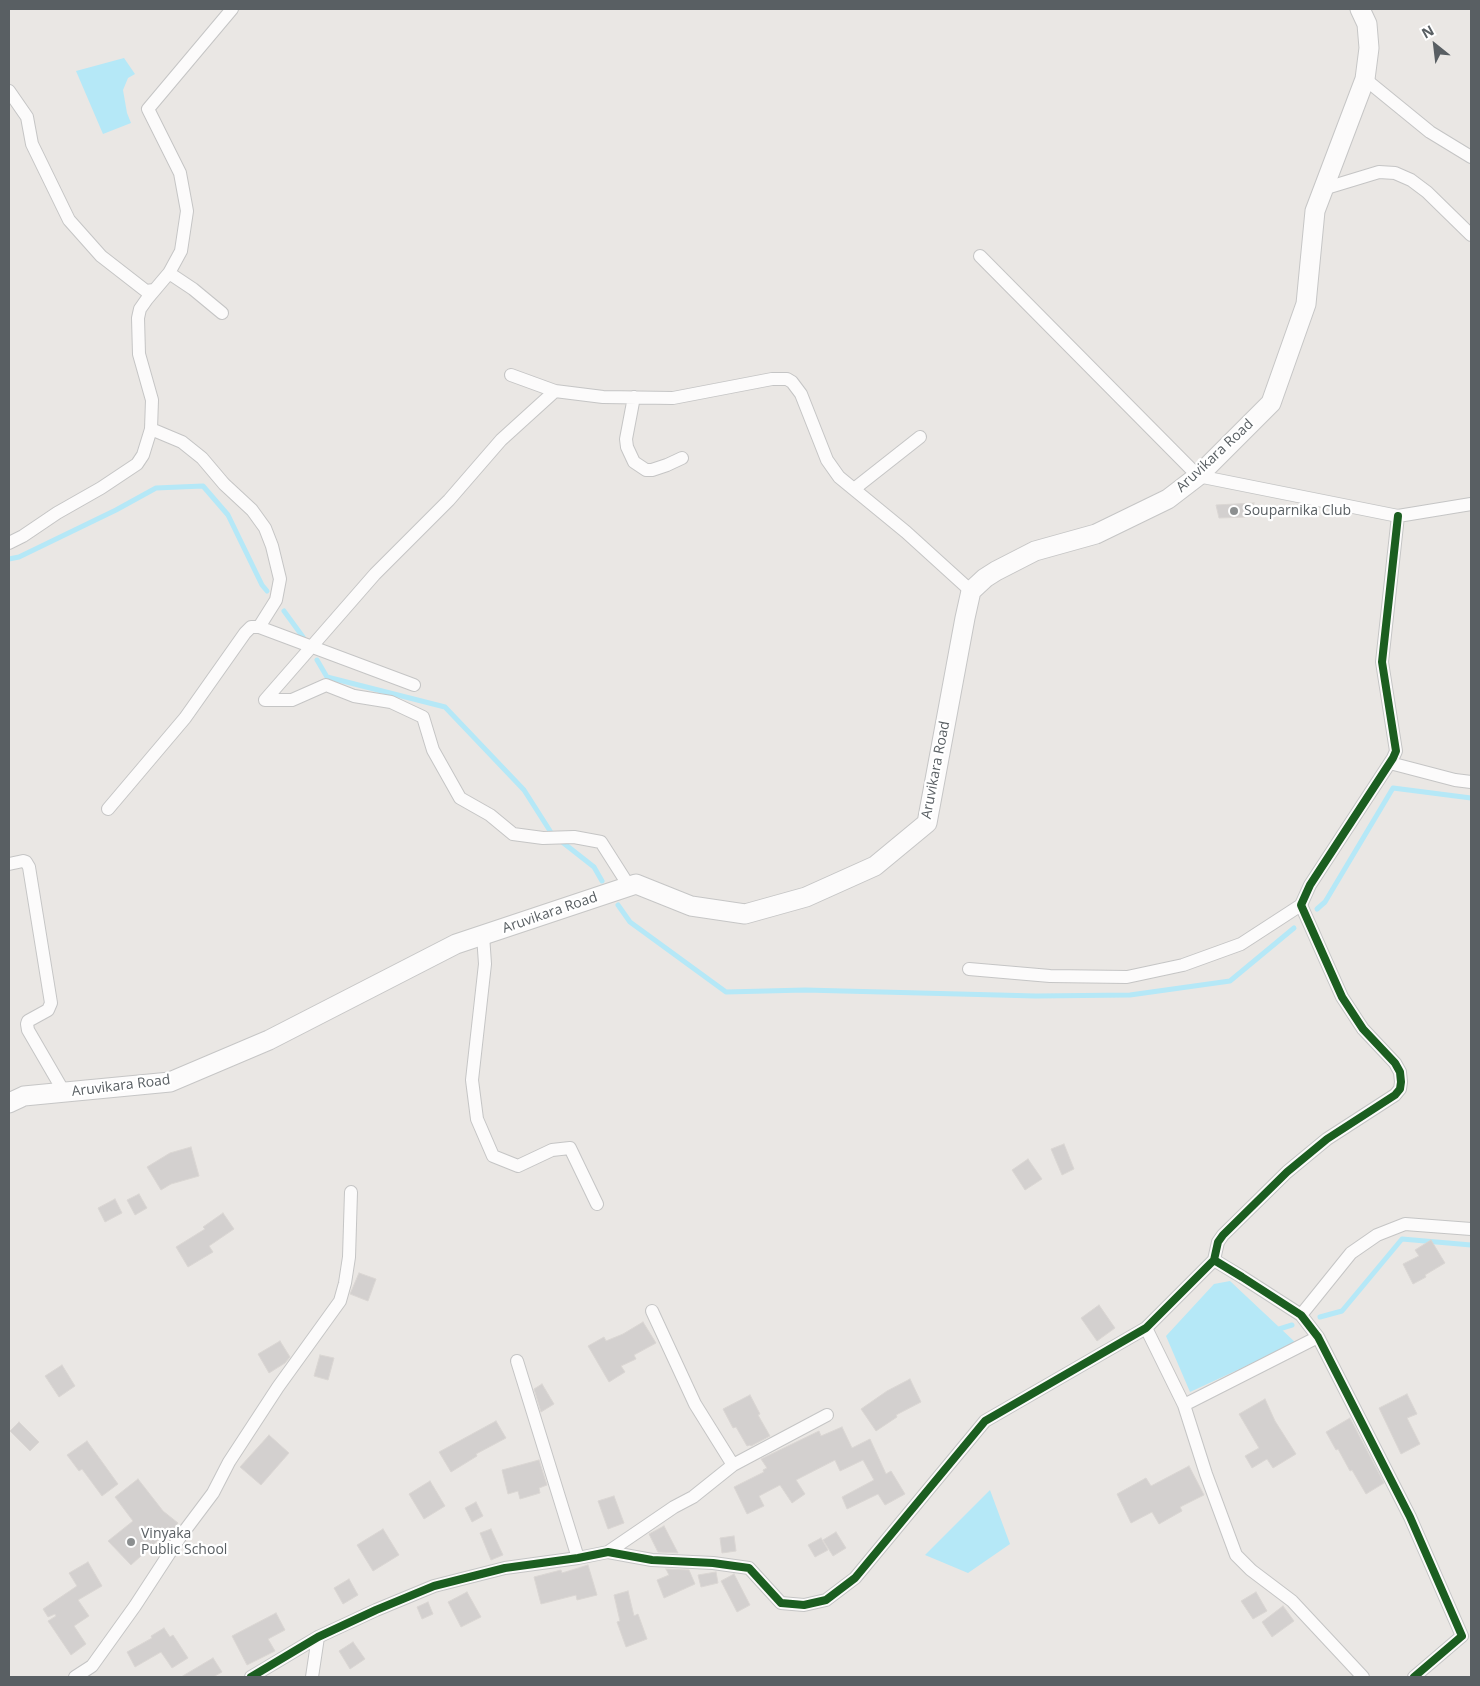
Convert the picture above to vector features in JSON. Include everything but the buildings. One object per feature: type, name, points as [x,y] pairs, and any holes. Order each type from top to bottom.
[{"type":"main road","name":"Aruvikara Road","points":[[9,1103],[24,1096],[170,1082],[269,1040],[456,944],[636,884],[691,906],[745,914],[806,897],[875,866],[927,823],[971,591],[996,571],[1036,550],[1096,534],[1168,499],[1198,476],[1271,403],[1306,304],[1315,211],[1365,79],[1370,48],[1367,24],[1360,9]]},
{"type":"street","points":[[9,542],[23,536],[57,513],[101,488],[137,464],[143,455],[151,429],[152,400],[139,354],[138,327],[140,309],[169,273],[181,251],[187,210],[180,173],[148,109],[232,9]]},
{"type":"street","points":[[1365,79],[1430,132],[1471,156]]},
{"type":"street","points":[[9,91],[27,117],[32,144],[69,220],[101,256],[146,291],[154,290]]},
{"type":"street","points":[[1323,189],[1378,172],[1395,174],[1411,180],[1427,192],[1471,235]]},
{"type":"street","points":[[980,256],[1198,476],[1398,516],[1471,504]]},
{"type":"street","points":[[169,273],[193,289],[222,313]]},
{"type":"street","points":[[512,375],[555,391],[603,397],[673,398],[772,379],[787,379],[792,382],[801,394],[828,460],[839,477],[906,532],[971,591]]},
{"type":"street","points":[[555,391],[500,440],[449,500],[375,574],[265,700],[292,700],[326,685],[354,696],[391,702],[423,717],[433,750],[460,798],[490,815],[513,834],[543,838],[574,837],[601,842],[630,886]]},
{"type":"street","points":[[634,397],[626,439],[627,447],[634,462],[646,470],[652,470],[667,466],[682,458]]},
{"type":"street","points":[[151,429],[182,442],[202,458],[224,484],[252,510],[265,528],[272,546],[280,579],[276,600],[259,627]]},
{"type":"street","points":[[854,489],[920,437]]},
{"type":"street","points":[[969,970],[1050,976],[1127,977],[1182,965],[1241,944],[1300,906],[1310,885],[1396,751],[1382,662],[1398,516]]},
{"type":"street","points":[[108,809],[186,718],[251,627],[259,627],[414,685]]},
{"type":"street","points":[[1390,763],[1471,782]]},
{"type":"street","points":[[9,864],[23,861],[29,867],[50,1003],[48,1010],[26,1024],[64,1092]]},
{"type":"street","points":[[251,1677],[318,1637],[434,1586],[505,1568],[608,1552],[652,1560],[713,1563],[749,1568],[781,1603],[804,1605],[826,1600],[855,1578],[985,1421],[1146,1328],[1214,1260],[1218,1242],[1223,1235],[1287,1172],[1327,1139],[1395,1096],[1400,1089],[1400,1072],[1363,1029],[1342,998],[1300,906]]},
{"type":"street","points":[[484,935],[485,964],[472,1080],[477,1119],[493,1156],[518,1166],[552,1150],[570,1148],[597,1204]]},
{"type":"street","points":[[74,1677],[92,1666],[135,1606],[180,1537],[213,1493],[228,1462],[278,1387],[340,1301],[349,1257],[351,1192]]},
{"type":"street","points":[[1301,1315],[1351,1253],[1377,1235],[1405,1224],[1471,1228]]},
{"type":"street","points":[[1214,1260],[1301,1315],[1318,1337],[1410,1517],[1462,1636],[1414,1677]]},
{"type":"street","points":[[652,1311],[695,1404],[734,1466]]},
{"type":"street","points":[[1146,1328],[1184,1405],[1206,1474],[1236,1555],[1251,1570],[1292,1601],[1363,1677]]},
{"type":"street","points":[[1184,1405],[1318,1337]]},
{"type":"street","points":[[517,1361],[578,1558]]},
{"type":"street","points":[[608,1552],[674,1507],[693,1497],[734,1466],[828,1416]]},
{"type":"street","points":[[312,1677],[318,1637]]},
{"type":"water","points":[[124,58],[135,74],[128,78],[123,90],[127,113],[131,123],[103,134],[76,71]]},
{"type":"water","points":[[1230,1281],[1296,1343],[1190,1392],[1166,1336],[1214,1284]]},
{"type":"water","points":[[990,1490],[1010,1544],[968,1573],[925,1555]]},
{"type":"waterway","points":[[9,559],[19,557],[116,510],[156,488],[203,486],[228,515],[262,585],[267,591]]},
{"type":"waterway","points":[[284,611],[303,637]]},
{"type":"waterway","points":[[317,660],[327,677],[445,707],[524,790],[552,834],[594,867],[602,881]]},
{"type":"waterway","points":[[1317,909],[1325,902],[1393,788],[1471,798]]},
{"type":"waterway","points":[[618,905],[630,922],[726,992],[805,990],[1036,996],[1130,995],[1230,981],[1294,928]]},
{"type":"waterway","points":[[1320,1317],[1342,1311],[1402,1239],[1471,1245]]},
{"type":"waterway","points":[[1276,1330],[1292,1325]]},
{"type":"cycle path","points":[[1398,516],[1382,662],[1396,751],[1310,885],[1301,905],[1342,997],[1363,1029],[1395,1063],[1400,1072],[1400,1089],[1395,1095],[1327,1139],[1287,1172],[1223,1235],[1218,1242],[1214,1260],[1301,1315],[1318,1337],[1410,1517],[1462,1636],[1414,1677]]},
{"type":"cycle path","points":[[251,1677],[318,1637],[434,1586],[505,1568],[608,1552],[652,1560],[713,1563],[749,1568],[781,1603],[804,1605],[826,1600],[855,1578],[985,1421],[1146,1328],[1214,1260]]},
{"type":"place","name":"Souparnika Club","points":[[1234,511]]},
{"type":"place","name":"Vinyaka Public School","points":[[131,1542]]}]
